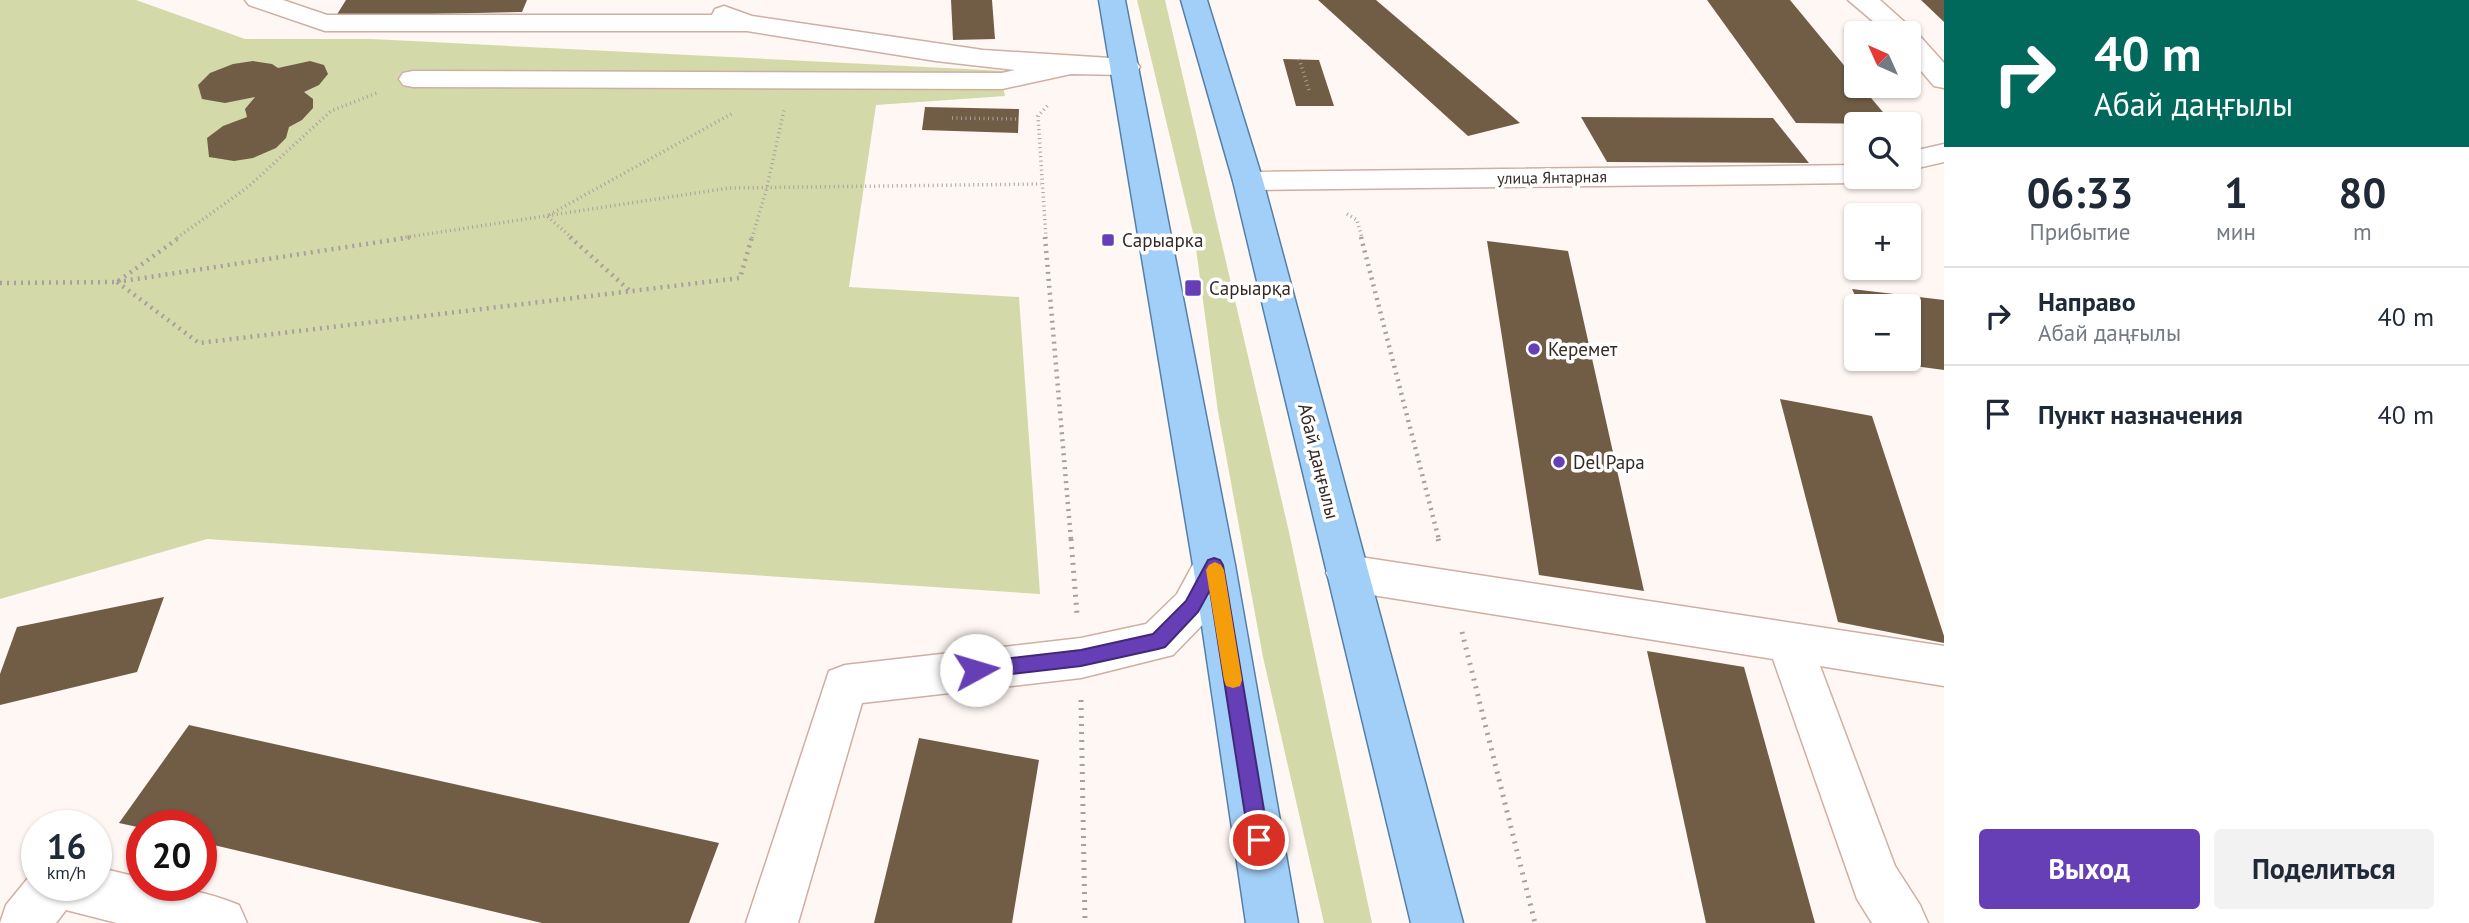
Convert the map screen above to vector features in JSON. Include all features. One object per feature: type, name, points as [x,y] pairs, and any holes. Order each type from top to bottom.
[{"type":"main road","points":[[1112,0],[1214,565],[1272,923]]},
{"type":"main road","name":"Абай даңғылы","points":[[1194,0],[1266,181],[1347,573],[1437,923]]},
{"type":"street","points":[[258,0],[325,23],[747,23],[940,52],[1066,67],[1126,66]]},
{"type":"street","points":[[690,0],[747,23]]},
{"type":"street","points":[[1869,2],[1889,21]]},
{"type":"street","points":[[1922,55],[1944,80]]},
{"type":"street","points":[[413,79],[1002,81],[1066,67]]},
{"type":"street","points":[[1921,158],[1944,153]]},
{"type":"street","name":"улица Янтарная","points":[[1266,181],[1844,174]]},
{"type":"street","points":[[772,923],[845,685],[1081,658],[1158,641],[1192,607],[1214,565]]},
{"type":"street","points":[[1347,573],[1944,666]]},
{"type":"street","points":[[1789,641],[1875,881],[1902,923]]},
{"type":"street","points":[[112,896],[221,923]]},
{"type":"street","points":[[24,923],[41,901]]},
{"type":"path","points":[[1299,59],[1310,93]]},
{"type":"path","points":[[117,282],[248,187],[331,111],[413,79]]},
{"type":"path","points":[[117,282],[199,343],[740,278],[792,80]]},
{"type":"path","points":[[547,216],[792,80]]},
{"type":"path","points":[[1057,96],[1038,116],[1041,184],[1081,658],[1085,923]]},
{"type":"path","points":[[951,118],[1018,119]]},
{"type":"path","points":[[1266,181],[1357,220],[1535,923]]},
{"type":"path","points":[[0,283],[117,282],[729,188],[1041,184]]},
{"type":"path","points":[[547,216],[630,292]]},
{"type":"green space","points":[[0,0],[136,0],[245,39],[372,39],[1005,71],[1002,81],[1005,96],[876,105],[849,287],[1019,297],[1040,594],[207,539],[0,599]]},
{"type":"green space","points":[[1137,0],[1165,0],[1289,532],[1372,923],[1324,923],[1263,657],[1218,412],[1195,241]]},
{"type":"building","points":[[346,0],[527,0],[522,12],[336,16]]},
{"type":"building","points":[[951,0],[992,0],[995,39],[953,40]]},
{"type":"building","points":[[1318,0],[1376,0],[1520,123],[1468,136]]},
{"type":"building","points":[[1707,0],[1790,0],[1844,65],[1844,98],[1871,98],[1883,112],[1844,112],[1844,123],[1796,123]]},
{"type":"building","points":[[1921,0],[1944,0],[1944,22]]},
{"type":"building","points":[[1283,59],[1319,60],[1334,106],[1296,106]]},
{"type":"building","points":[[253,61],[272,64],[278,68],[310,61],[324,65],[328,74],[319,85],[304,92],[313,99],[313,108],[302,120],[289,127],[286,138],[276,148],[253,158],[234,161],[209,157],[207,138],[223,126],[247,117],[245,109],[255,97],[225,103],[202,99],[198,85],[210,73],[233,64]]},
{"type":"building","points":[[925,107],[1019,109],[1018,133],[922,130]]},
{"type":"building","points":[[1581,117],[1773,118],[1809,163],[1607,162]]},
{"type":"building","points":[[1487,241],[1568,251],[1644,591],[1539,575]]},
{"type":"building","points":[[1852,289],[1894,294],[1854,294]]},
{"type":"building","points":[[1921,297],[1944,300],[1944,370],[1921,367]]},
{"type":"building","points":[[1780,399],[1872,416],[1944,636],[1944,643],[1838,622]]},
{"type":"building","points":[[164,597],[137,672],[0,705],[0,674],[17,627]]},
{"type":"building","points":[[1647,651],[1744,667],[1815,923],[1706,923]]},
{"type":"building","points":[[189,725],[719,843],[689,923],[542,923],[217,846],[217,810],[128,810]]},
{"type":"building","points":[[919,738],[1039,760],[1012,923],[874,923]]},
{"type":"building","points":[[126,813],[126,825],[119,823]]},
{"type":"slow traffic","points":[[1215,570],[1233,680]]},
{"type":"place","name":"Сарыарка","points":[[1108,240]]},
{"type":"place","name":"Сарыарқа","points":[[1193,288]]},
{"type":"place","name":"Керемет","points":[[1534,349]]},
{"type":"place","name":"Del Papa","points":[[1559,462]]},
{"type":"route","points":[[976,670],[1081,658],[1158,641],[1192,607],[1214,565],[1259,840]]}]
